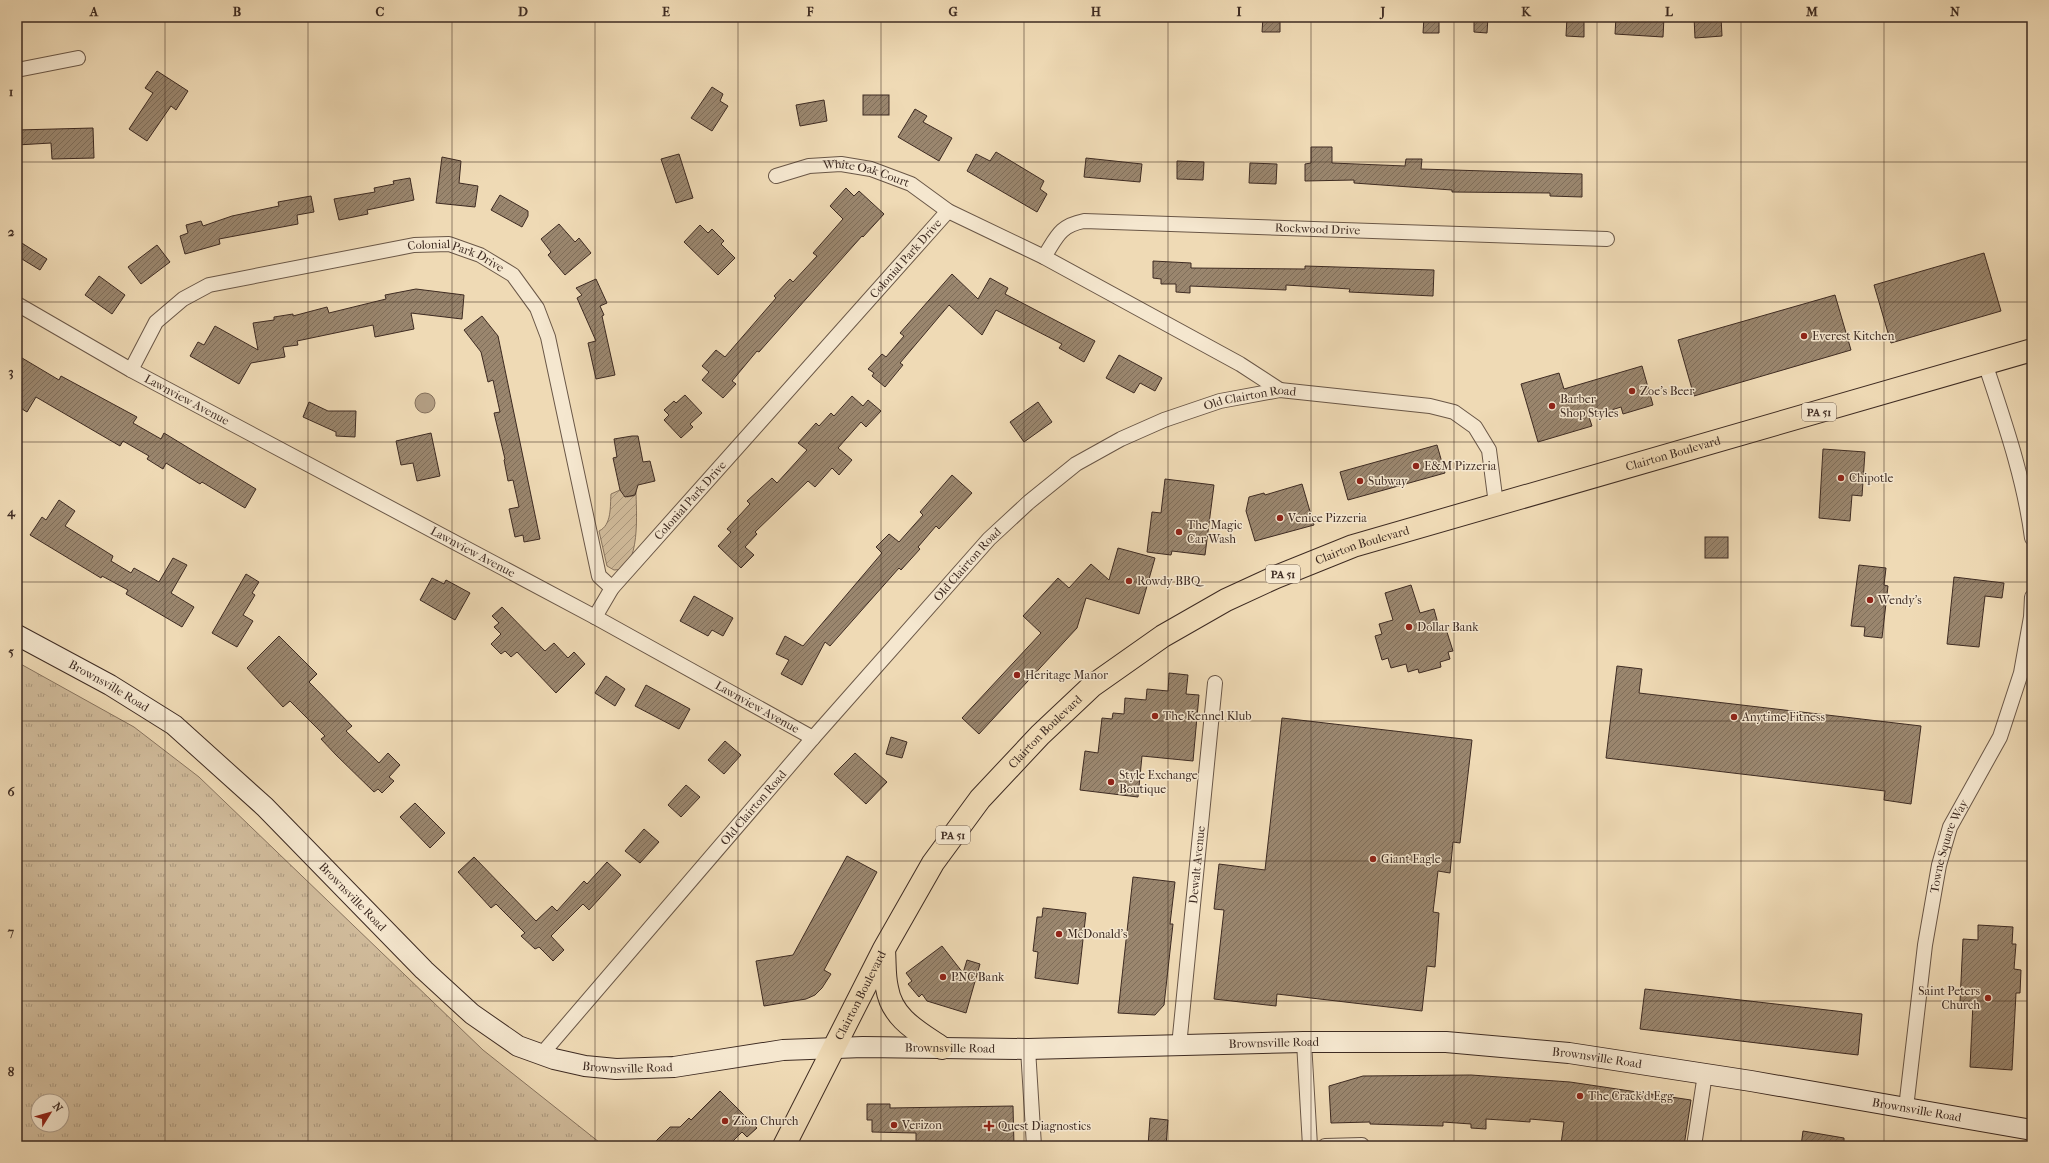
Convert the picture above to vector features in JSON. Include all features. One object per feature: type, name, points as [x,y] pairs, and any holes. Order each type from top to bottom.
[{"type":"highway","name":"Clairton Boulevard","points":[[784,1146],[884,949],[933,862],[980,799],[1040,735],[1092,686],[1163,636],[1226,600],[1276,577],[1353,546],[2032,350]]},
{"type":"highway","points":[[884,949],[887,989],[896,1013],[906,1023],[942,1048]]},
{"type":"main road","name":"Brownsville Road","points":[[17,635],[110,685],[174,725],[265,807],[424,970],[472,1014],[518,1046],[541,1055],[585,1066],[616,1069],[674,1067],[783,1050],[834,1048],[1028,1049],[1304,1042],[1446,1042],[1569,1053],[1705,1074],[2032,1130]]},
{"type":"street","points":[[17,70],[78,58]]},
{"type":"street","name":"White Oak Court","points":[[776,176],[809,166],[841,164],[871,169],[911,184],[948,211]]},
{"type":"street","name":"Colonial Park Drive","points":[[595,617],[612,588],[948,211],[1044,257],[1240,364],[1280,390]]},
{"type":"street","name":"Rockwood Drive","points":[[1044,257],[1060,232],[1070,224],[1084,221],[1607,239]]},
{"type":"street","name":"Colonial Park Drive","points":[[131,370],[156,322],[183,299],[210,285],[414,245],[448,244],[480,254],[513,275],[537,308],[548,336],[599,576],[612,588]]},
{"type":"street","name":"Lawnview Avenue","points":[[17,304],[131,370],[595,617],[814,738]]},
{"type":"street","points":[[1985,363],[2016,459],[2027,500],[2032,538]]},
{"type":"street","name":"Old Clairton Road","points":[[541,1055],[814,738],[989,539],[1028,502],[1076,464],[1122,439],[1164,420],[1220,401],[1280,390],[1430,406],[1454,412],[1475,426],[1489,450],[1496,504]]},
{"type":"street","name":"Towne Square Way","points":[[1906,1108],[1925,945],[1939,864],[1950,827],[2000,737],[2021,673],[2031,617],[2032,597]]},
{"type":"street","name":"Dewalt Avenue","points":[[1179,1046],[1215,683]]},
{"type":"street","points":[[1304,1042],[1310,1146]]},
{"type":"street","points":[[1028,1049],[1034,1146]]},
{"type":"street","points":[[1694,1146],[1705,1074]]},
{"type":"street","points":[[1325,1146],[1362,1145]]},
{"type":"green space","points":[[620,490],[627,497],[634,496],[636,491],[636,538],[629,561],[623,568],[614,570],[607,566],[599,531],[606,524],[610,515],[611,494]]},
{"type":"green space","points":[[17,662],[134,727],[199,777],[483,1050],[604,1146],[17,1146]]},
{"type":"shaded area","points":[[425,393],[432,396],[435,403],[432,410],[425,413],[418,410],[415,403],[418,396]]},
{"type":"building","points":[[1263,17],[1280,17],[1280,32],[1262,32]]},
{"type":"building","points":[[1424,17],[1439,17],[1439,33],[1423,33]]},
{"type":"building","points":[[1474,17],[1488,17],[1487,33],[1474,32]]},
{"type":"building","points":[[1567,17],[1584,17],[1584,37],[1566,36]]},
{"type":"building","points":[[1616,17],[1664,17],[1663,37],[1615,34]]},
{"type":"building","points":[[1694,17],[1721,17],[1722,36],[1695,38]]},
{"type":"building","points":[[157,71],[188,91],[176,110],[171,106],[147,141],[129,129],[153,93],[145,88]]},
{"type":"building","points":[[712,87],[723,94],[720,101],[728,106],[712,131],[691,118]]},
{"type":"building","points":[[863,95],[889,95],[889,115],[863,115]]},
{"type":"building","points":[[824,100],[827,121],[800,126],[796,105]]},
{"type":"building","points":[[915,109],[927,116],[923,122],[952,138],[939,161],[898,137]]},
{"type":"building","points":[[93,128],[94,158],[52,159],[51,143],[17,145],[17,130]]},
{"type":"building","points":[[1311,147],[1332,147],[1332,163],[1405,166],[1406,159],[1422,159],[1421,169],[1582,174],[1582,197],[1550,196],[1550,193],[1452,192],[1452,190],[1354,183],[1354,180],[1305,181],[1305,164],[1311,163]]},
{"type":"building","points":[[996,152],[1044,181],[1040,189],[1047,194],[1037,212],[967,171],[976,154],[990,161]]},
{"type":"building","points":[[679,154],[693,198],[676,203],[661,159]]},
{"type":"building","points":[[442,157],[461,161],[459,183],[478,186],[475,207],[436,203]]},
{"type":"building","points":[[1086,158],[1142,164],[1140,182],[1084,177]]},
{"type":"building","points":[[1177,161],[1204,162],[1203,180],[1177,179]]},
{"type":"building","points":[[1250,163],[1277,164],[1276,184],[1249,183]]},
{"type":"building","points":[[410,178],[414,200],[367,210],[368,214],[339,220],[334,199],[375,192],[374,188],[394,184],[393,181]]},
{"type":"building","points":[[846,188],[854,196],[859,191],[884,214],[863,237],[862,236],[759,352],[757,351],[732,381],[736,384],[723,398],[702,380],[709,372],[702,366],[716,350],[725,357],[776,298],[774,296],[790,279],[793,282],[817,256],[813,253],[843,219],[830,206]]},
{"type":"building","points":[[500,195],[528,211],[528,216],[522,227],[491,210]]},
{"type":"building","points":[[311,196],[314,212],[297,215],[298,224],[219,239],[220,244],[185,254],[180,236],[188,233],[186,225],[201,221],[203,226],[232,216],[279,206],[278,202]]},
{"type":"building","points":[[559,224],[575,242],[579,238],[591,253],[565,275],[548,255],[551,252],[541,239]]},
{"type":"building","points":[[700,225],[708,233],[712,229],[724,241],[721,244],[735,258],[718,275],[684,242]]},
{"type":"building","points":[[17,240],[47,259],[40,270],[17,256]]},
{"type":"building","points":[[157,245],[170,262],[141,284],[128,267]]},
{"type":"building","points":[[1984,253],[2001,311],[1891,343],[1874,285]]},
{"type":"building","points":[[1153,261],[1191,263],[1191,268],[1305,269],[1305,266],[1434,270],[1433,296],[1349,292],[1350,289],[1286,285],[1286,290],[1190,286],[1190,293],[1176,292],[1176,284],[1161,284],[1161,279],[1153,278]]},
{"type":"building","points":[[952,274],[978,299],[990,278],[1008,288],[1005,294],[1095,341],[1084,362],[1059,348],[1062,344],[996,310],[982,335],[949,305],[900,363],[903,365],[885,387],[872,376],[874,373],[868,369],[882,354],[886,357],[904,336],[900,333]]},
{"type":"building","points":[[99,276],[125,295],[112,314],[85,295]]},
{"type":"building","points":[[596,279],[607,303],[600,306],[604,315],[602,316],[615,375],[596,379],[588,343],[596,341],[577,298],[582,295],[576,288]]},
{"type":"building","points":[[416,289],[464,295],[462,319],[411,313],[414,329],[375,337],[373,325],[297,341],[298,345],[283,347],[285,357],[251,363],[239,384],[190,356],[198,342],[204,345],[215,326],[258,350],[253,323],[274,320],[274,317],[293,314],[293,316],[327,307],[329,313],[386,299],[385,295]]},
{"type":"building","points":[[1835,295],[1851,350],[1694,396],[1678,340]]},
{"type":"building","points":[[482,316],[498,336],[540,539],[524,542],[523,535],[515,537],[509,509],[519,507],[513,480],[508,481],[505,459],[494,413],[500,412],[493,380],[488,382],[481,352],[464,330]]},
{"type":"building","points":[[17,355],[59,380],[61,376],[137,417],[133,423],[161,439],[164,433],[256,489],[245,508],[202,482],[200,484],[166,463],[163,469],[147,459],[149,456],[123,441],[120,446],[36,397],[27,412],[17,406]]},
{"type":"building","points":[[1119,355],[1162,378],[1155,391],[1140,383],[1134,393],[1106,378]]},
{"type":"building","points":[[1642,366],[1653,405],[1623,414],[1621,407],[1589,417],[1592,426],[1538,442],[1521,384],[1559,373],[1564,389]]},
{"type":"building","points":[[685,395],[702,413],[690,424],[693,427],[681,438],[664,420],[669,415],[664,410],[674,401],[676,403]]},
{"type":"building","points":[[852,396],[863,406],[868,400],[881,411],[866,427],[861,422],[838,448],[852,460],[839,475],[832,468],[815,487],[808,481],[755,532],[757,534],[745,547],[754,555],[741,568],[718,546],[731,532],[727,529],[750,504],[747,501],[772,478],[777,483],[807,450],[798,443],[816,423],[819,426],[831,413],[834,416]]},
{"type":"building","points":[[309,402],[328,411],[356,411],[355,437],[336,436],[336,432],[303,417]]},
{"type":"building","points":[[1038,402],[1052,422],[1024,442],[1010,422]]},
{"type":"building","points":[[431,433],[440,476],[417,481],[413,463],[401,465],[396,441]]},
{"type":"building","points":[[638,436],[643,462],[650,461],[655,481],[638,485],[635,495],[625,497],[620,490],[613,458],[617,457],[614,439]]},
{"type":"building","points":[[1437,445],[1445,473],[1348,500],[1340,472]]},
{"type":"building","points":[[1823,449],[1865,452],[1862,496],[1852,495],[1850,521],[1819,518]]},
{"type":"building","points":[[952,475],[972,493],[939,529],[936,526],[918,547],[920,549],[901,570],[899,568],[830,646],[825,642],[802,685],[781,674],[789,660],[776,654],[785,636],[803,646],[882,553],[876,547],[889,534],[899,542],[923,515],[920,512]]},
{"type":"building","name":"The Magic Car Wash","points":[[1165,479],[1214,485],[1205,555],[1172,551],[1171,555],[1147,552],[1152,512],[1161,513]]},
{"type":"building","name":"Venice Pizzeria","points":[[1302,484],[1314,525],[1255,541],[1246,511],[1249,497],[1264,493],[1265,495]]},
{"type":"building","points":[[59,500],[75,511],[65,526],[113,556],[111,561],[131,573],[134,568],[159,582],[173,558],[187,565],[171,593],[194,607],[182,627],[126,594],[128,590],[102,576],[101,578],[30,535],[42,517],[46,520]]},
{"type":"building","points":[[1705,537],[1728,537],[1728,558],[1705,558]]},
{"type":"building","name":"Heritage Manor","points":[[1118,548],[1155,558],[1139,614],[1086,598],[1077,628],[979,734],[962,718],[1041,633],[1023,616],[1058,578],[1069,588],[1091,564],[1109,580]]},
{"type":"building","points":[[1859,565],[1886,568],[1884,585],[1888,586],[1882,638],[1864,636],[1865,627],[1851,626]]},
{"type":"building","points":[[246,574],[259,582],[252,593],[255,595],[243,615],[253,621],[237,647],[212,633]]},
{"type":"building","points":[[1954,577],[2004,583],[2002,598],[1985,596],[1979,647],[1947,644]]},
{"type":"building","points":[[432,578],[444,584],[446,580],[470,593],[455,620],[420,600]]},
{"type":"building","name":"Dollar Bank","points":[[1411,585],[1420,613],[1434,609],[1440,631],[1446,629],[1453,651],[1448,652],[1450,659],[1440,662],[1441,667],[1419,673],[1418,669],[1408,672],[1406,664],[1391,668],[1388,658],[1382,660],[1375,636],[1382,634],[1379,624],[1393,620],[1385,593]]},
{"type":"building","points":[[694,596],[733,618],[723,636],[712,630],[708,636],[680,621]]},
{"type":"building","points":[[502,607],[545,651],[554,643],[568,658],[574,652],[585,664],[556,693],[517,652],[511,657],[505,651],[501,654],[491,644],[501,634],[494,627],[499,623],[492,616]]},
{"type":"building","points":[[279,636],[317,674],[309,682],[352,726],[346,731],[379,763],[388,753],[400,765],[389,777],[394,781],[382,793],[378,789],[374,792],[336,755],[321,739],[325,736],[290,701],[283,707],[247,668]]},
{"type":"building","points":[[1617,666],[1642,669],[1639,693],[1921,726],[1911,804],[1884,800],[1885,791],[1606,758]]},
{"type":"building","name":"The Kennel Klub","points":[[1169,673],[1188,675],[1186,694],[1199,695],[1193,761],[1142,756],[1138,797],[1080,790],[1085,751],[1098,753],[1102,718],[1112,719],[1113,713],[1124,714],[1125,698],[1146,700],[1147,689],[1168,691]]},
{"type":"building","points":[[606,676],[625,689],[615,706],[595,693]]},
{"type":"building","points":[[646,685],[690,709],[679,729],[635,706]]},
{"type":"building","points":[[1282,718],[1472,740],[1460,843],[1453,842],[1450,873],[1438,871],[1433,912],[1439,913],[1435,967],[1427,966],[1422,1011],[1277,994],[1276,1006],[1214,999],[1224,910],[1214,909],[1219,864],[1265,870]]},
{"type":"building","points":[[891,737],[907,742],[902,758],[886,754]]},
{"type":"building","points":[[725,741],[741,755],[724,774],[708,760]]},
{"type":"building","points":[[855,753],[887,782],[866,804],[834,774]]},
{"type":"building","points":[[686,785],[700,797],[681,817],[668,805]]},
{"type":"building","points":[[415,803],[445,833],[430,848],[400,817]]},
{"type":"building","points":[[644,829],[659,842],[640,863],[625,851]]},
{"type":"building","points":[[847,856],[877,872],[824,970],[831,974],[822,988],[815,995],[806,999],[764,1006],[756,961],[793,955]]},
{"type":"building","points":[[474,857],[536,921],[552,906],[557,911],[584,881],[587,884],[607,862],[621,875],[589,910],[583,904],[551,936],[564,950],[553,961],[539,947],[535,949],[521,936],[525,933],[496,904],[491,908],[458,872]]},
{"type":"building","points":[[1133,877],[1175,882],[1170,924],[1173,924],[1164,1005],[1155,1015],[1118,1013]]},
{"type":"building","name":"McDonald's","points":[[1043,908],[1086,913],[1078,984],[1035,978],[1038,952],[1033,951],[1037,917],[1042,917]]},
{"type":"building","name":"Saint Peters Church","points":[[1978,925],[2013,927],[2012,944],[2016,944],[2014,969],[2021,970],[2020,993],[2016,993],[2012,1070],[1970,1067],[1973,1003],[1960,1002],[1963,939],[1978,940]]},
{"type":"building","name":"PNC Bank","points":[[942,946],[963,973],[967,960],[980,964],[966,1013],[927,1001],[922,994],[919,997],[908,984],[912,981],[906,973]]},
{"type":"building","points":[[1645,989],[1862,1014],[1858,1055],[1640,1029]]},
{"type":"building","points":[[1471,1075],[1570,1082],[1691,1100],[1684,1146],[1574,1146],[1561,1144],[1564,1122],[1530,1119],[1530,1122],[1486,1119],[1486,1129],[1471,1128],[1471,1124],[1443,1122],[1443,1126],[1370,1124],[1370,1122],[1331,1123],[1329,1086],[1363,1076]]},
{"type":"building","name":"Zion Church","points":[[720,1091],[757,1128],[747,1137],[742,1132],[728,1146],[651,1146],[670,1127],[680,1127],[689,1118],[691,1120]]},
{"type":"building","points":[[867,1104],[890,1104],[890,1108],[1013,1106],[1014,1146],[916,1146],[916,1133],[872,1132],[872,1120],[867,1120]]},
{"type":"building","points":[[1150,1118],[1168,1120],[1166,1146],[1148,1146]]},
{"type":"building","points":[[1803,1131],[1844,1138],[1844,1146],[1801,1146]]},
{"type":"place","name":"Everest Kitchen","points":[[1804,336]]},
{"type":"place","name":"Zoe's Beer","points":[[1632,391]]},
{"type":"place","name":"Barber Shop Styles","points":[[1552,406]]},
{"type":"place","name":"E&M Pizzeria","points":[[1416,466]]},
{"type":"place","name":"Chipotle","points":[[1841,478]]},
{"type":"place","name":"Subway","points":[[1360,481]]},
{"type":"place","name":"Venice Pizzeria","points":[[1280,518]]},
{"type":"place","name":"The Magic Car Wash","points":[[1179,532]]},
{"type":"place","name":"Rowdy BBQ","points":[[1129,581]]},
{"type":"place","name":"Wendy's","points":[[1870,600]]},
{"type":"place","name":"Dollar Bank","points":[[1409,627]]},
{"type":"place","name":"Heritage Manor","points":[[1017,675]]},
{"type":"place","name":"The Kennel Klub","points":[[1155,716]]},
{"type":"place","name":"Anytime Fitness","points":[[1734,717]]},
{"type":"place","name":"Style Exchange Boutique","points":[[1111,782]]},
{"type":"place","name":"Giant Eagle","points":[[1373,859]]},
{"type":"place","name":"McDonald's","points":[[1059,934]]},
{"type":"place","name":"PNC Bank","points":[[943,977]]},
{"type":"place","name":"Saint Peters Church","points":[[1988,998]]},
{"type":"place","name":"The Crack'd Egg","points":[[1580,1096]]},
{"type":"place","name":"Zion Church","points":[[725,1121]]},
{"type":"place","name":"Verizon","points":[[894,1125]]},
{"type":"place","name":"Quest Diagnostics","points":[[989,1126]]}]
